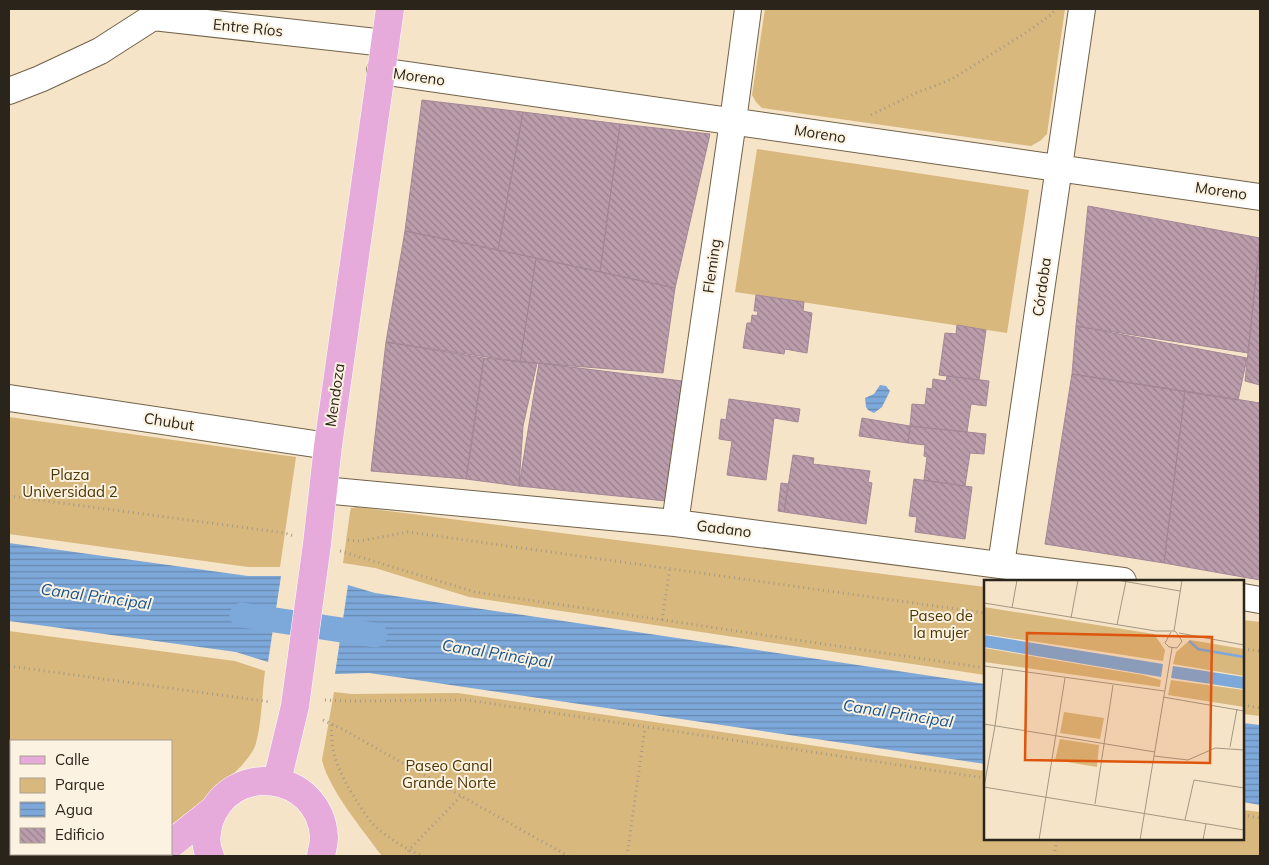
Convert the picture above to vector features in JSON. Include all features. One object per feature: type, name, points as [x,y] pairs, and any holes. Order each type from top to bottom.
[{"type":"main road","name":"Mendoza","points":[[277,781],[295,706],[316,557],[328,446],[390,9]]},
{"type":"main road","points":[[172,843],[212,811],[225,796],[241,785],[261,780],[277,781],[298,790],[312,803],[321,820],[329,850]]},
{"type":"main road","points":[[210,856],[207,851],[206,830],[212,811]]},
{"type":"street","name":"Fleming","points":[[675,523],[748,9]]},
{"type":"street","name":"Córdoba","points":[[1002,565],[1082,9]]},
{"type":"street","name":"Entre Ríos","points":[[9,91],[100,51],[153,17],[385,43]]},
{"type":"street","name":"Moreno","points":[[380,71],[1260,197]]},
{"type":"street","name":"Chubut","points":[[9,398],[328,446]]},
{"type":"street","name":"Gadano","points":[[323,490],[675,523],[1115,580]]},
{"type":"street","points":[[1244,598],[1260,600]]},
{"type":"path","points":[[867,116],[875,114],[916,93],[952,79],[1027,32],[1052,14],[1055,9]]},
{"type":"path","points":[[9,496],[284,533],[316,557],[474,592],[984,668]]},
{"type":"path","points":[[348,540],[360,541],[408,532],[984,612]]},
{"type":"path","points":[[662,620],[670,568]]},
{"type":"path","points":[[1244,649],[1260,652]]},
{"type":"path","points":[[9,666],[295,706]]},
{"type":"path","points":[[325,700],[467,700],[984,778]]},
{"type":"path","points":[[1244,706],[1260,708]]},
{"type":"path","points":[[323,720],[568,856]]},
{"type":"path","points":[[332,725],[331,738],[336,764],[344,781],[364,812],[376,827],[409,850],[422,856]]},
{"type":"path","points":[[627,856],[646,728]]},
{"type":"path","points":[[406,856],[409,850],[461,796]]},
{"type":"path","points":[[1244,815],[1260,818]]},
{"type":"path","points":[[1054,856],[1057,840]]},
{"type":"green space","points":[[765,9],[1065,9],[1047,134],[1031,146],[762,108],[752,95]]},
{"type":"green space","points":[[757,149],[1029,190],[1007,333],[735,292]]},
{"type":"green space","name":"Plaza Universidad 2","points":[[9,417],[296,457],[280,567],[248,567],[9,534]]},
{"type":"green space","name":"Paseo de la mujer","points":[[357,507],[984,587],[984,675],[469,597],[375,568],[343,563],[351,508]]},
{"type":"green space","points":[[1244,620],[1260,622],[1260,716],[1244,714]]},
{"type":"green space","points":[[9,631],[235,661],[265,671],[260,726],[252,753],[219,787],[172,824],[172,740],[10,740],[9,819]]},
{"type":"green space","name":"Paseo Canal Grande Norte","points":[[334,692],[352,694],[458,693],[984,771],[984,840],[1244,840],[1244,810],[1260,812],[1260,856],[382,856],[339,796],[331,783],[322,760]]},
{"type":"water","points":[[880,385],[886,386],[890,391],[882,407],[874,413],[866,407],[865,398],[874,394]]},
{"type":"water","points":[[9,543],[248,576],[281,576],[268,662],[236,652],[9,621]]},
{"type":"water","points":[[348,585],[375,593],[984,684],[984,764],[369,673],[335,674]]},
{"type":"water","points":[[1244,723],[1260,725],[1260,805],[1244,802]]},
{"type":"building","points":[[422,100],[523,112],[498,250],[405,231]]},
{"type":"building","points":[[523,112],[620,124],[600,272],[498,250]]},
{"type":"building","points":[[620,124],[710,134],[675,288],[600,272]]},
{"type":"building","points":[[1088,206],[1260,238],[1248,353],[1076,326]]},
{"type":"building","points":[[405,231],[536,258],[520,362],[386,342]]},
{"type":"building","points":[[1260,239],[1260,385],[1245,381]]},
{"type":"building","points":[[536,258],[675,288],[663,373],[520,362]]},
{"type":"building","points":[[756,295],[804,302],[803,311],[812,313],[807,353],[785,349],[784,354],[743,348],[747,323],[751,323],[752,315],[757,316],[758,311],[754,311]]},
{"type":"building","points":[[957,325],[986,330],[979,380],[939,375],[945,333],[956,334]]},
{"type":"building","points":[[1076,326],[1247,358],[1238,400],[1072,374]]},
{"type":"building","points":[[386,342],[484,358],[466,479],[371,471]]},
{"type":"building","points":[[484,358],[537,363],[523,426],[519,486],[466,479]]},
{"type":"building","points":[[539,363],[682,381],[666,501],[519,486]]},
{"type":"building","points":[[1072,374],[1185,391],[1164,563],[1045,544]]},
{"type":"building","points":[[947,376],[989,381],[986,406],[971,404],[967,432],[910,426],[912,404],[925,405],[927,388],[932,389],[933,379],[946,381]]},
{"type":"building","points":[[1185,391],[1260,403],[1260,580],[1164,563]]},
{"type":"building","points":[[729,399],[800,409],[798,422],[774,418],[766,480],[727,475],[732,441],[719,439],[721,419],[726,420]]},
{"type":"building","points":[[862,418],[910,426],[908,443],[859,436]]},
{"type":"building","points":[[910,426],[986,434],[984,454],[970,453],[965,486],[924,480],[927,457],[924,456],[925,445],[908,443]]},
{"type":"building","points":[[793,455],[814,458],[813,464],[870,471],[868,482],[872,483],[866,524],[784,512]]},
{"type":"building","points":[[914,479],[972,487],[965,539],[915,532],[917,517],[909,516]]},
{"type":"building","points":[[781,483],[788,484],[784,512],[778,511]]},
{"type":"waterway","name":"Canal Principal","points":[[242,615],[375,635]]}]
